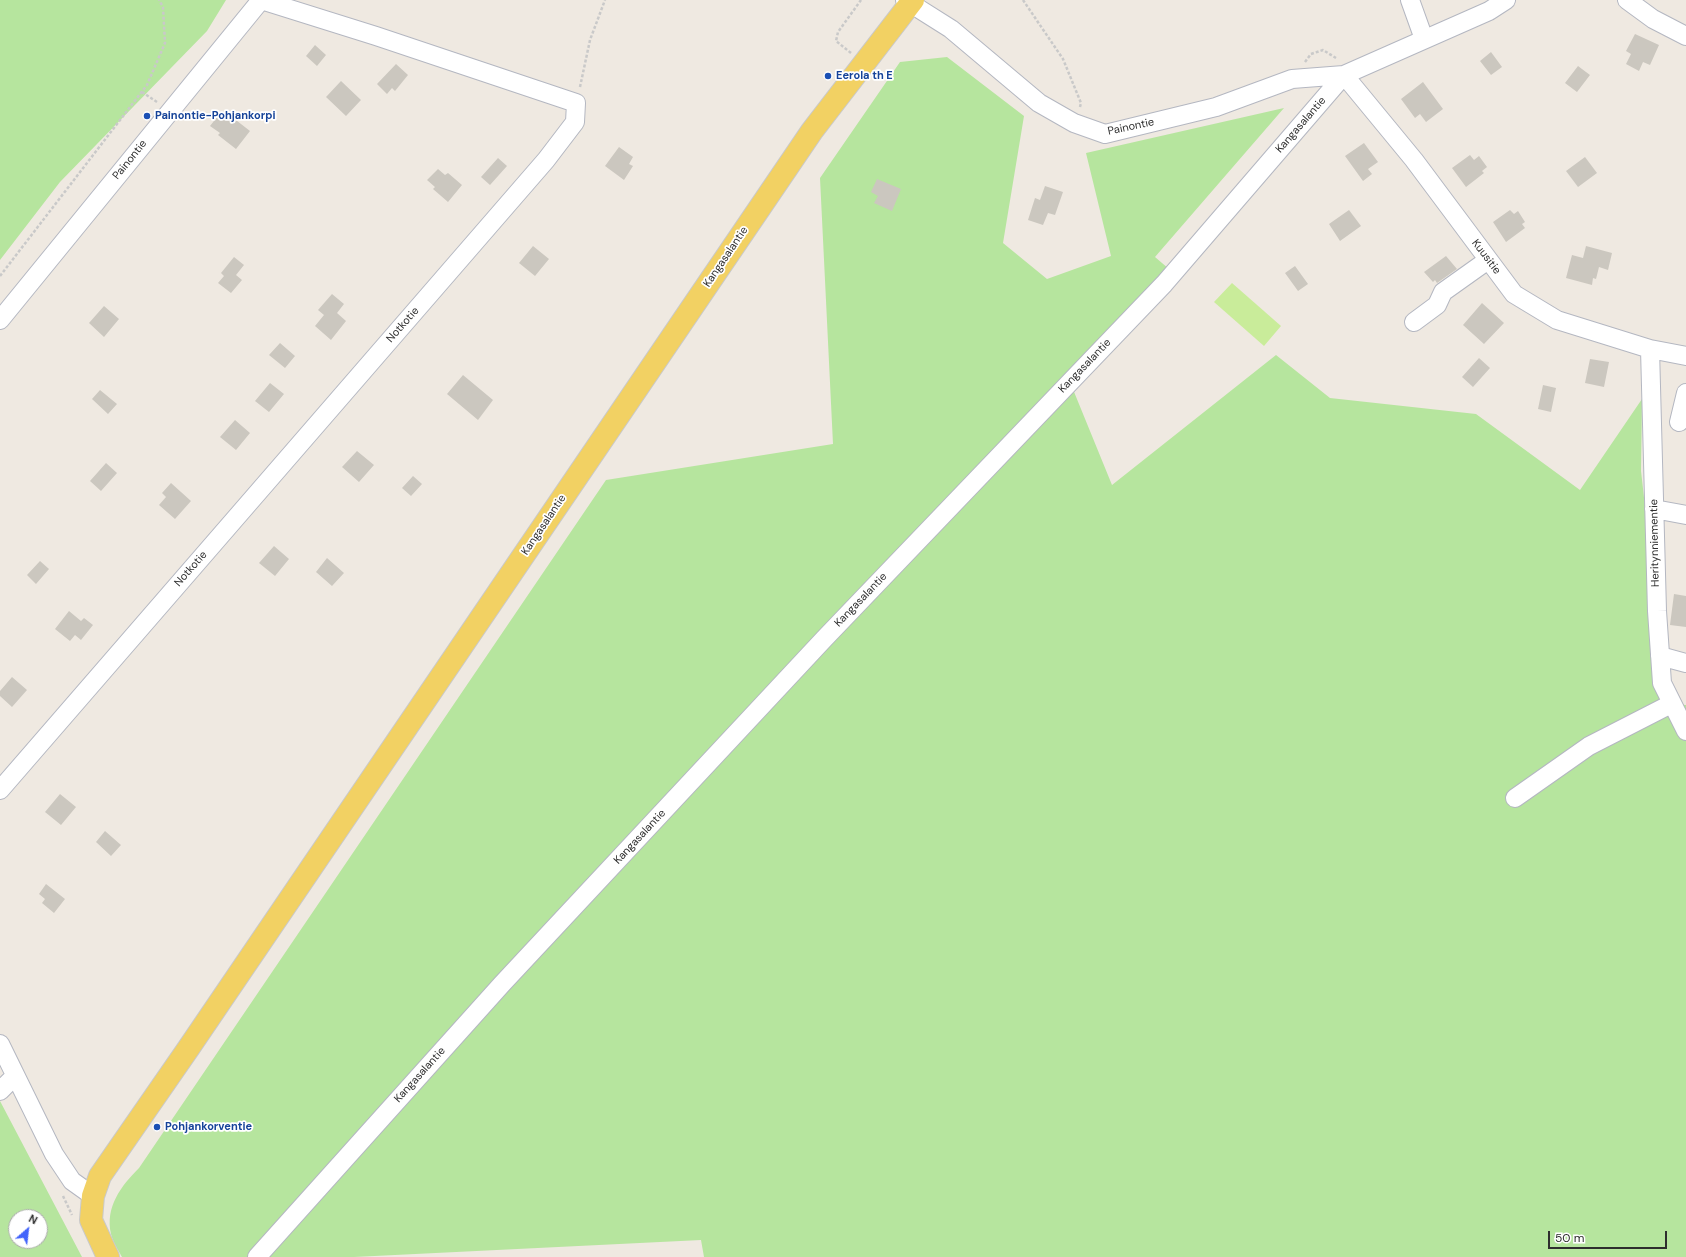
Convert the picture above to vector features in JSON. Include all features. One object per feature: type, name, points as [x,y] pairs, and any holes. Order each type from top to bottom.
[{"type":"main road","name":"Kangasalantie","points":[[93,1196],[100,1176],[117,1149],[188,1049],[812,131],[910,1]]},
{"type":"main road","points":[[93,1196],[91,1220],[108,1257]]},
{"type":"street","points":[[261,0],[376,36],[576,103]]},
{"type":"street","name":"Painontie","points":[[0,320],[261,0]]},
{"type":"street","points":[[1410,0],[1424,39]]},
{"type":"street","name":"Kangasalantie","points":[[257,1257],[518,967],[824,639],[1164,284],[1344,75],[1489,11],[1506,0]]},
{"type":"street","points":[[1627,0],[1653,19],[1686,36]]},
{"type":"street","name":"Painontie","points":[[910,1],[951,29],[1039,103],[1074,123],[1105,134],[1216,107],[1292,79],[1344,75]]},
{"type":"street","name":"Kuusitie","points":[[1344,75],[1414,160],[1514,294],[1557,320],[1650,349],[1686,356]]},
{"type":"street","name":"Notkotie","points":[[0,790],[546,160],[575,122],[576,103]]},
{"type":"street","points":[[1414,322],[1437,305],[1443,292],[1488,260]]},
{"type":"street","name":"Heritynniementie","points":[[1650,349],[1657,611],[1662,683],[1671,704],[1686,731]]},
{"type":"street","points":[[1679,422],[1686,393]]},
{"type":"street","points":[[1654,509],[1686,515]]},
{"type":"street","points":[[1660,656],[1686,663]]},
{"type":"street","points":[[1515,798],[1589,746],[1671,704]]},
{"type":"street","points":[[0,1044],[54,1154],[72,1181],[93,1196]]},
{"type":"street","points":[[0,1091],[15,1076]]},
{"type":"path","points":[[0,276],[147,85],[165,43],[163,7],[160,0]]},
{"type":"path","points":[[576,103],[590,40],[605,0]]},
{"type":"path","points":[[861,0],[838,32],[836,41],[864,63]]},
{"type":"path","points":[[1023,0],[1063,59],[1081,103],[1074,123]]},
{"type":"green space","points":[[0,0],[226,0],[207,31],[60,182],[0,260]]},
{"type":"green space","points":[[947,57],[1024,116],[1003,243],[1047,279],[1111,256],[1086,153],[1284,108],[1155,257],[1169,269],[1070,382],[1112,485],[1276,355],[1330,398],[1476,414],[1580,490],[1642,399],[1641,471],[1657,611],[1671,704],[1686,705],[1686,1257],[704,1257],[701,1240],[354,1257],[122,1257],[111,1234],[110,1215],[116,1198],[126,1182],[139,1168],[606,480],[833,444],[820,178],[900,62]]},
{"type":"green space","points":[[1232,283],[1281,326],[1264,346],[1214,302]]},
{"type":"green space","points":[[0,1101],[82,1257],[0,1257]]},
{"type":"building","points":[[1635,34],[1659,45],[1650,65],[1643,62],[1639,71],[1626,64],[1631,54],[1626,51]]},
{"type":"building","points":[[315,45],[326,55],[317,66],[306,56]]},
{"type":"building","points":[[1491,52],[1502,67],[1491,75],[1480,61]]},
{"type":"building","points":[[396,64],[408,75],[395,91],[392,88],[387,94],[377,84]]},
{"type":"building","points":[[1578,66],[1590,75],[1577,92],[1565,83]]},
{"type":"building","points":[[341,81],[361,100],[346,116],[326,97]]},
{"type":"building","points":[[1423,82],[1443,109],[1426,122],[1420,114],[1415,118],[1401,99]]},
{"type":"building","points":[[221,112],[230,120],[232,117],[250,131],[236,149],[218,135],[220,133],[210,126]]},
{"type":"building","points":[[1364,143],[1378,162],[1368,169],[1372,174],[1363,181],[1345,156]]},
{"type":"building","points":[[619,147],[633,157],[629,164],[633,166],[624,180],[605,166]]},
{"type":"building","points":[[1470,155],[1474,160],[1479,156],[1487,167],[1482,171],[1484,173],[1466,187],[1452,168]]},
{"type":"building","points":[[1585,157],[1597,173],[1578,187],[1566,171]]},
{"type":"building","points":[[498,158],[507,166],[490,185],[481,177]]},
{"type":"building","points":[[438,169],[445,175],[448,173],[462,185],[448,202],[433,189],[435,187],[427,180]]},
{"type":"building","points":[[877,179],[901,189],[892,211],[874,203],[878,196],[871,192]]},
{"type":"building","points":[[1045,186],[1063,192],[1055,215],[1048,213],[1043,225],[1028,220],[1035,198],[1040,200]]},
{"type":"building","points":[[1349,210],[1361,226],[1340,241],[1329,224]]},
{"type":"building","points":[[1510,210],[1514,214],[1518,211],[1525,222],[1522,224],[1525,228],[1506,242],[1493,222]]},
{"type":"building","points":[[533,246],[549,259],[535,276],[519,263]]},
{"type":"building","points":[[1586,246],[1612,253],[1608,270],[1599,267],[1596,279],[1593,278],[1592,285],[1566,278],[1572,255],[1583,258]]},
{"type":"building","points":[[1446,256],[1457,269],[1437,283],[1435,280],[1433,282],[1424,272]]},
{"type":"building","points":[[234,257],[244,265],[236,275],[242,280],[231,293],[218,283],[224,276],[221,273]]},
{"type":"building","points":[[1295,266],[1308,284],[1298,291],[1285,273]]},
{"type":"building","points":[[332,294],[344,304],[337,313],[346,321],[331,340],[315,326],[324,315],[318,310]]},
{"type":"building","points":[[1482,303],[1504,323],[1484,344],[1463,325]]},
{"type":"building","points":[[104,306],[119,319],[104,337],[89,323]]},
{"type":"building","points":[[280,343],[295,356],[285,368],[269,355]]},
{"type":"building","points":[[1479,358],[1490,368],[1473,387],[1462,377]]},
{"type":"building","points":[[1590,359],[1609,362],[1604,387],[1585,383]]},
{"type":"building","points":[[463,375],[493,400],[478,420],[447,394]]},
{"type":"building","points":[[270,383],[284,394],[269,412],[255,401]]},
{"type":"building","points":[[1543,385],[1556,388],[1551,412],[1538,409]]},
{"type":"building","points":[[100,390],[117,404],[108,414],[92,399]]},
{"type":"building","points":[[235,420],[250,433],[236,450],[220,437]]},
{"type":"building","points":[[357,451],[374,465],[359,482],[342,467]]},
{"type":"building","points":[[106,463],[117,473],[101,491],[90,481]]},
{"type":"building","points":[[413,476],[422,484],[411,496],[402,488]]},
{"type":"building","points":[[171,483],[191,501],[175,519],[159,505],[166,497],[162,493]]},
{"type":"building","points":[[274,546],[289,559],[275,576],[259,563]]},
{"type":"building","points":[[327,558],[344,573],[332,586],[316,572]]},
{"type":"building","points":[[40,561],[49,569],[36,584],[27,575]]},
{"type":"building","points":[[1674,594],[1686,596],[1686,627],[1670,625]]},
{"type":"building","points":[[69,611],[81,621],[84,618],[93,625],[81,640],[75,635],[70,641],[55,629]]},
{"type":"building","points":[[12,677],[27,690],[12,707],[0,696],[0,691]]},
{"type":"building","points":[[60,794],[76,807],[61,825],[45,812]]},
{"type":"building","points":[[105,831],[121,845],[111,856],[96,842]]},
{"type":"building","points":[[46,884],[65,899],[54,913],[42,903],[45,899],[39,894]]},
{"type":"place","name":"Eerola th E","points":[[828,76]]},
{"type":"place","name":"Painontie-Pohjankorpi","points":[[147,116]]},
{"type":"place","name":"Pohjankorventie","points":[[157,1127]]}]
